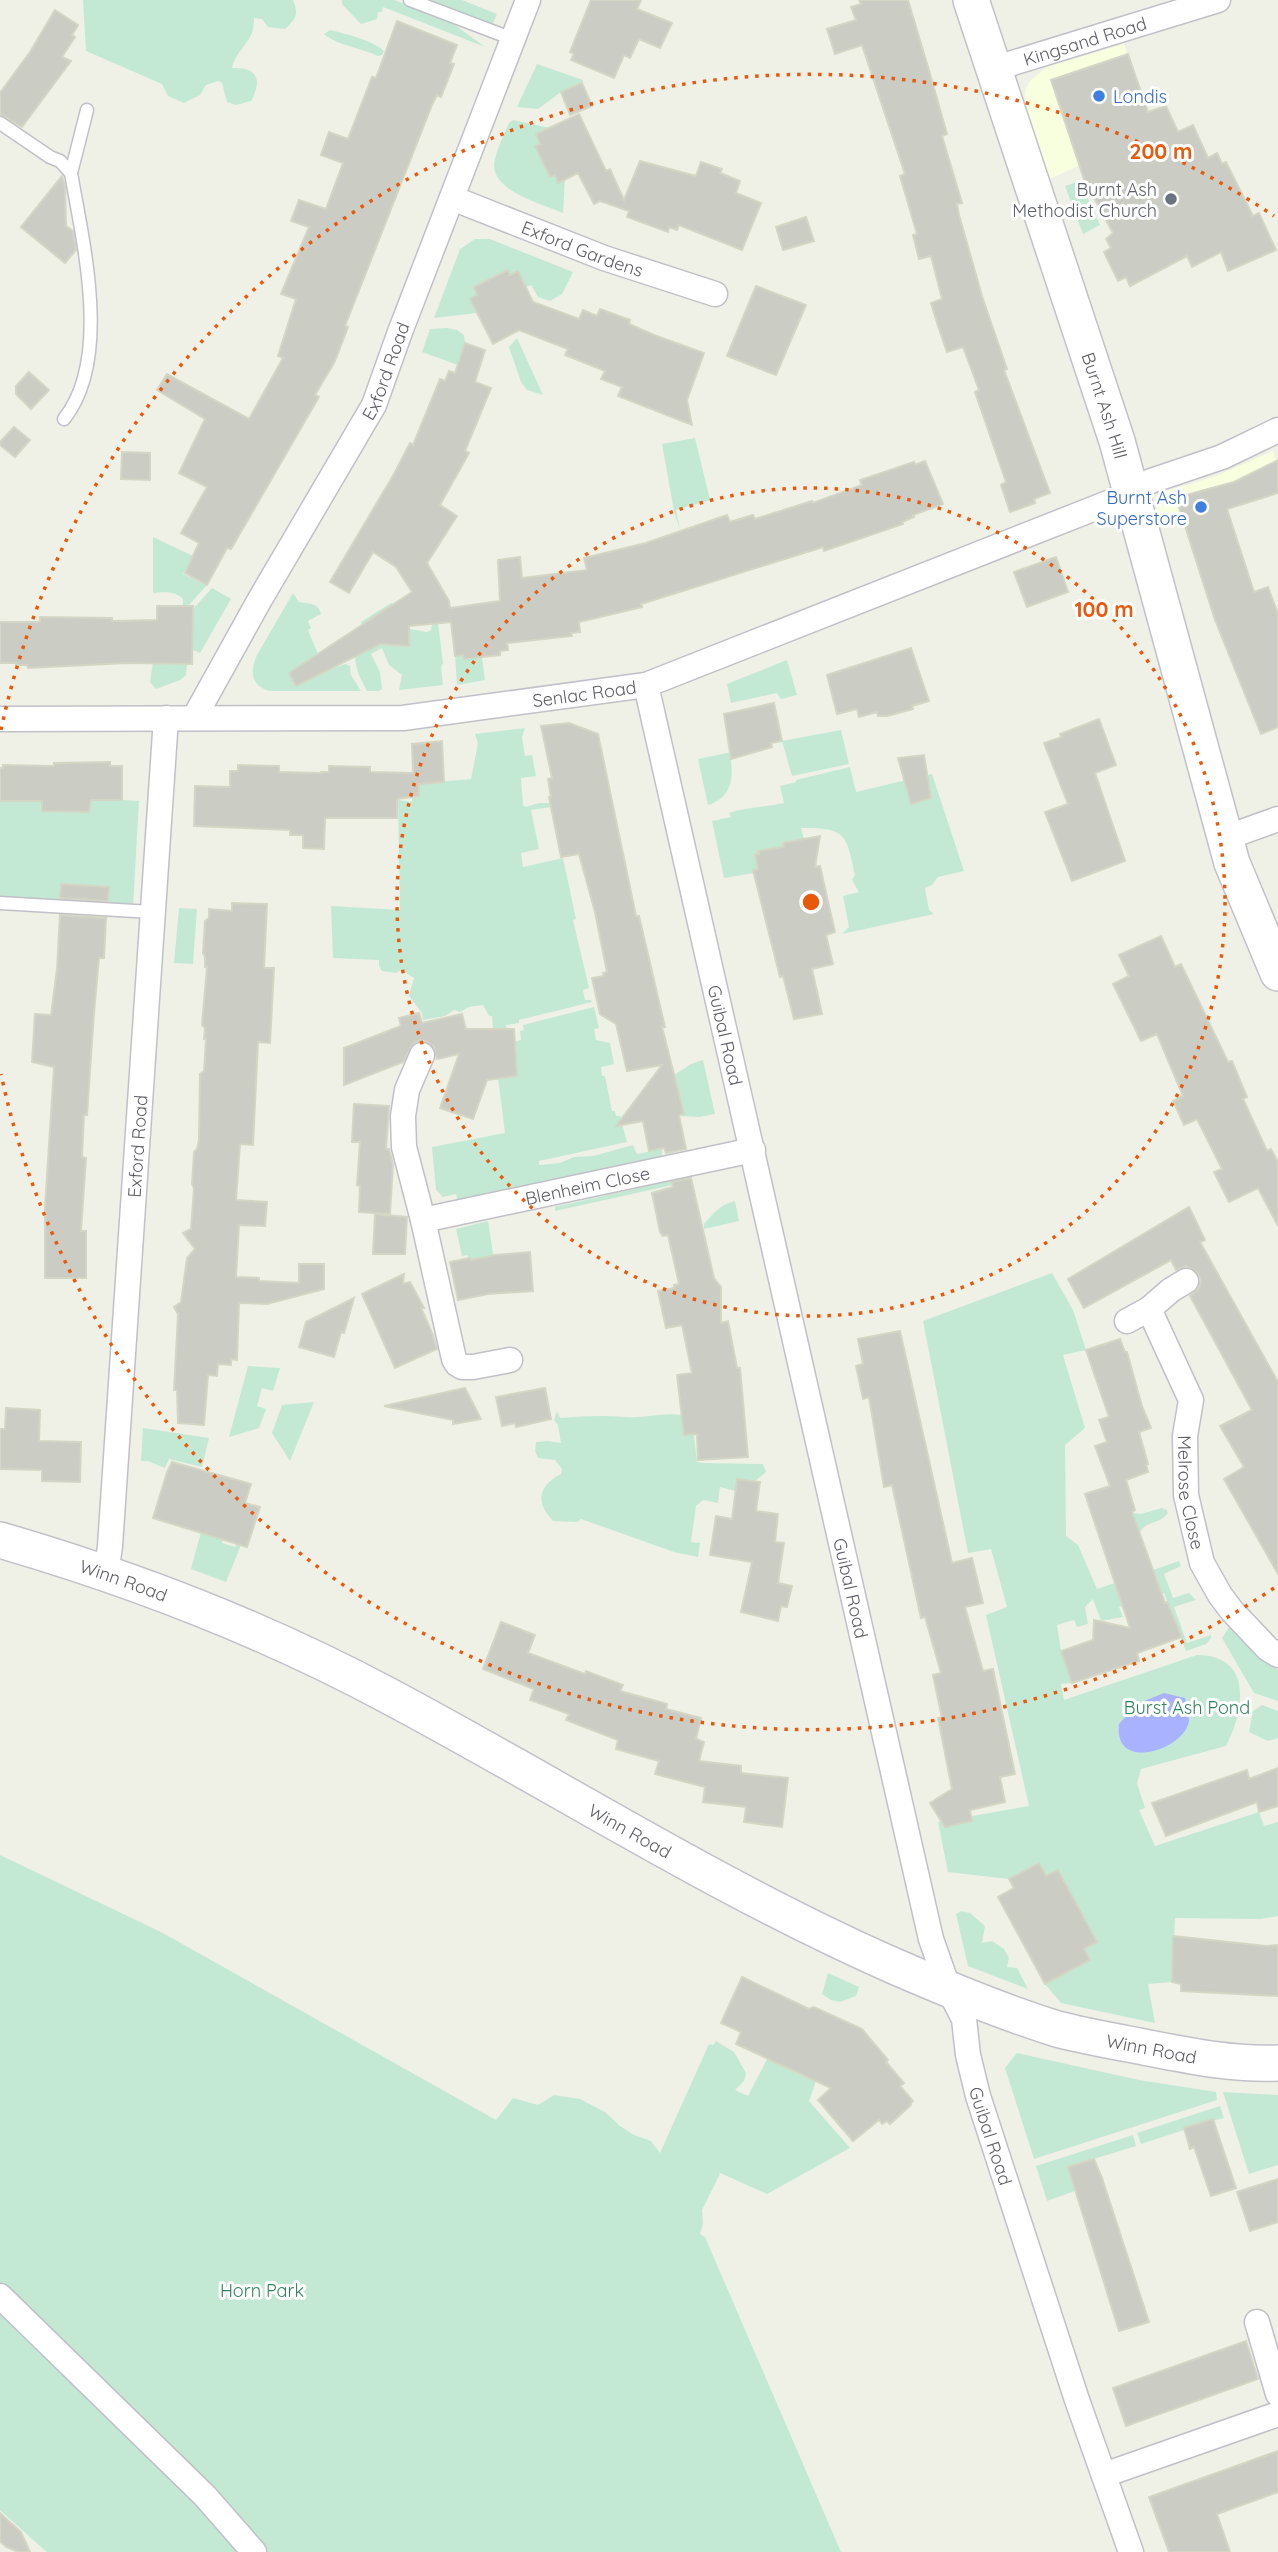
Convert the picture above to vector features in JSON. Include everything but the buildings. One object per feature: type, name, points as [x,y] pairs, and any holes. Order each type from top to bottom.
[{"type":"street","name":"Exford Road","points":[[194,718],[374,405],[528,0]]},
{"type":"street","name":"Burnt Ash Hill","points":[[971,0],[1117,441],[1225,838],[1241,888],[1278,973]]},
{"type":"street","name":"Kingsand Road","points":[[993,69],[1218,0]]},
{"type":"street","name":"Exford Gardens","points":[[452,198],[604,258],[715,294]]},
{"type":"street","name":"Senlac Road","points":[[0,719],[403,718],[646,685],[1132,492],[1151,481],[1222,457],[1278,430]]},
{"type":"street","name":"Guibal Road","points":[[646,685],[921,1899],[934,1948],[949,1990],[964,2020],[968,2055],[978,2096],[1077,2400],[1131,2552]]},
{"type":"street","name":"Exford Road","points":[[106,1574],[166,718]]},
{"type":"street","points":[[1225,838],[1278,819]]},
{"type":"street","points":[[422,1055],[410,1080],[403,1116],[404,1147],[457,1364],[473,1367],[510,1360]]},
{"type":"street","name":"Blenheim Close","points":[[423,1220],[753,1150]]},
{"type":"street","points":[[1127,1321],[1149,1310],[1186,1281]]},
{"type":"street","name":"Melrose Close","points":[[1149,1310],[1191,1400],[1185,1436],[1186,1495],[1202,1563],[1220,1595],[1240,1620],[1268,1649],[1278,1655]]},
{"type":"street","name":"Winn Road","points":[[0,1541],[106,1574],[249,1628],[388,1695],[737,1890],[829,1938],[949,1990],[1058,2029],[1210,2059],[1278,2063]]},
{"type":"street","points":[[0,2296],[205,2496],[254,2552]]},
{"type":"street","points":[[1257,2322],[1278,2394]]},
{"type":"street","points":[[1104,2475],[1278,2414]]},
{"type":"lane","points":[[410,0],[513,39]]},
{"type":"lane","points":[[64,419],[75,405],[83,380],[90,337],[92,302],[71,173],[87,110]]},
{"type":"lane","points":[[0,123],[60,161],[71,173]]},
{"type":"lane","points":[[60,161],[69,160],[76,153]]},
{"type":"lane","points":[[0,902],[152,912]]},
{"type":"shaded area","points":[[1124,44],[1148,111],[1166,106],[1171,117],[1047,180],[1025,103],[1025,90],[1030,81],[1047,67]]},
{"type":"shaded area","points":[[1273,451],[1278,466],[1278,493],[1163,528],[1156,505],[1162,492],[1214,477]]},
{"type":"green space","points":[[83,0],[293,0],[296,13],[285,29],[268,27],[262,19],[254,18],[252,33],[232,68],[247,70],[255,76],[257,86],[251,101],[236,105],[227,102],[222,83],[218,81],[206,85],[200,95],[184,103],[168,96],[162,84],[86,51]]},
{"type":"green space","points":[[342,0],[394,0],[447,19],[485,47],[383,7],[382,12],[378,12],[377,19],[361,24],[342,4]]},
{"type":"green space","points":[[420,0],[462,0],[497,14],[493,23],[488,23]]},
{"type":"green space","points":[[330,30],[366,41],[384,51],[378,56],[343,44],[324,34]]},
{"type":"green space","points":[[537,64],[583,80],[582,83],[561,92],[538,109],[517,107]]},
{"type":"green space","points":[[513,120],[550,128],[536,134],[540,144],[535,146],[550,177],[555,175],[565,179],[563,213],[510,190],[496,174],[496,155],[509,123]]},
{"type":"green space","points":[[1080,181],[1100,225],[1083,234],[1065,186]]},
{"type":"green space","points":[[475,239],[490,239],[573,272],[562,294],[550,301],[538,297],[531,285],[526,287],[518,272],[510,275],[507,271],[474,287],[477,295],[470,299],[477,313],[434,318],[460,249]]},
{"type":"green space","points":[[447,328],[464,335],[465,343],[458,365],[422,352],[430,329]]},
{"type":"green space","points":[[517,338],[543,395],[527,390],[521,382],[509,347]]},
{"type":"green space","points":[[695,438],[710,500],[676,510],[680,530],[662,444]]},
{"type":"green space","points":[[153,537],[193,556],[183,574],[207,585],[188,606],[183,606],[183,599],[177,595],[153,593]]},
{"type":"green space","points":[[212,588],[231,599],[200,653],[193,650],[193,609]]},
{"type":"green space","points":[[293,593],[299,602],[313,604],[320,610],[321,614],[308,621],[311,628],[308,630],[325,671],[345,664],[350,666],[351,675],[361,691],[270,691],[255,682],[253,667],[257,655]]},
{"type":"green space","points":[[391,603],[407,612],[410,629],[427,632],[431,630],[432,624],[438,623],[443,685],[399,690],[402,675],[389,665],[382,648],[371,654],[380,672],[382,689],[367,691],[356,667],[361,622]]},
{"type":"green space","points":[[463,655],[464,659],[482,657],[485,680],[457,685],[455,656]]},
{"type":"green space","points":[[787,660],[797,695],[781,699],[777,693],[731,703],[727,684]]},
{"type":"green space","points":[[153,662],[187,664],[186,675],[156,689],[150,682]]},
{"type":"green space","points":[[525,728],[522,737],[525,756],[532,755],[536,776],[521,778],[523,805],[526,807],[550,803],[551,807],[531,810],[539,849],[521,853],[523,867],[563,858],[576,919],[573,920],[589,988],[583,990],[585,1000],[592,1002],[519,1020],[519,1023],[506,1025],[507,1029],[493,1029],[492,1016],[489,1016],[483,1005],[469,1007],[460,1012],[454,1010],[445,1016],[423,1020],[422,1013],[409,996],[414,978],[401,970],[396,973],[382,971],[379,960],[333,958],[331,906],[400,910],[398,800],[412,802],[412,784],[471,779],[478,743],[475,734]]},
{"type":"green space","points":[[841,730],[849,764],[792,776],[782,741]]},
{"type":"green space","points":[[732,752],[730,786],[722,797],[708,805],[698,759]]},
{"type":"green space","points":[[850,767],[856,792],[932,774],[964,871],[938,877],[932,885],[925,888],[929,910],[934,914],[842,934],[849,927],[843,896],[859,892],[852,880],[855,875],[846,842],[836,832],[828,830],[801,828],[805,843],[783,843],[784,847],[759,851],[755,855],[758,869],[754,870],[754,873],[724,878],[712,821],[731,817],[729,813],[736,811],[784,803],[780,786]]},
{"type":"green space","points":[[0,801],[139,801],[133,907],[0,898]]},
{"type":"green space","points":[[179,908],[197,909],[193,964],[174,963]]},
{"type":"green space","points":[[594,1007],[599,1028],[594,1029],[596,1040],[610,1043],[614,1064],[601,1067],[602,1076],[605,1076],[612,1111],[615,1111],[616,1116],[620,1116],[627,1142],[539,1161],[539,1165],[560,1163],[574,1157],[593,1156],[633,1145],[637,1154],[662,1149],[662,1157],[458,1202],[456,1194],[443,1197],[436,1190],[432,1147],[505,1133],[494,1046],[521,1040],[520,1031],[524,1030],[523,1025]]},
{"type":"green space","points":[[703,1060],[715,1114],[680,1116],[684,1113],[680,1098],[676,1099],[675,1095],[679,1093],[676,1079],[671,1077]]},
{"type":"green space","points":[[690,1176],[691,1181],[555,1211],[555,1207]]},
{"type":"green space","points":[[735,1201],[739,1221],[704,1229],[704,1224],[717,1210]]},
{"type":"green space","points":[[488,1221],[494,1260],[471,1260],[467,1255],[462,1256],[456,1229]]},
{"type":"green space","name":"Burst Ash Pond","points":[[1052,1273],[1073,1310],[1086,1350],[1063,1355],[1085,1428],[1065,1445],[1066,1536],[1078,1545],[1097,1589],[1179,1561],[1181,1566],[1164,1574],[1173,1598],[1189,1593],[1196,1600],[1174,1607],[1187,1643],[1211,1635],[1206,1644],[1186,1651],[1164,1593],[1119,1607],[1123,1617],[1101,1621],[1093,1599],[1085,1607],[1088,1624],[1077,1627],[1074,1620],[1057,1625],[1061,1651],[1072,1683],[1061,1684],[1064,1700],[1197,1655],[1215,1657],[1228,1664],[1236,1674],[1240,1701],[1233,1732],[1226,1746],[1141,1769],[1137,1783],[1145,1808],[1139,1810],[1155,1846],[1259,1812],[1264,1826],[1278,1822],[1278,1916],[1261,1919],[1175,1918],[1172,1982],[1148,1984],[1155,2023],[1061,2003],[1045,1984],[1090,1960],[1039,1863],[1009,1879],[948,1872],[938,1822],[1029,1806],[986,1615],[1007,1607],[991,1549],[968,1553],[923,1321]]},
{"type":"green space","points":[[248,1366],[280,1368],[273,1391],[262,1388],[257,1406],[266,1409],[259,1428],[229,1437]]},
{"type":"green space","points":[[314,1402],[290,1461],[272,1433],[282,1405]]},
{"type":"green space","points":[[557,1411],[560,1418],[684,1415],[692,1418],[697,1462],[763,1464],[766,1472],[755,1481],[737,1479],[735,1491],[720,1487],[718,1503],[703,1500],[696,1506],[691,1542],[700,1543],[698,1557],[674,1552],[581,1519],[577,1522],[553,1521],[543,1507],[542,1495],[548,1484],[561,1474],[562,1469],[555,1460],[538,1458],[535,1451],[536,1442],[561,1443],[558,1425],[554,1420]]},
{"type":"green space","points":[[143,1428],[209,1438],[202,1467],[169,1459],[165,1468],[141,1461]]},
{"type":"green space","points":[[1162,1508],[1168,1513],[1165,1517],[1138,1531],[1132,1513],[1141,1514]]},
{"type":"green space","points":[[201,1532],[223,1539],[222,1543],[235,1547],[237,1543],[241,1545],[226,1582],[191,1569]]},
{"type":"green space","points":[[1230,1626],[1257,1655],[1278,1670],[1278,1701],[1254,1693],[1222,1638]]},
{"type":"green space","points":[[1262,1705],[1278,1711],[1278,1738],[1268,1741],[1249,1732],[1253,1711]]},
{"type":"green space","name":"Horn Park","points":[[0,1855],[161,1932],[496,2120],[513,2098],[538,2105],[554,2095],[580,2099],[605,2112],[634,2135],[651,2141],[660,2153],[709,2044],[713,2045],[716,2041],[734,2052],[746,2073],[744,2081],[735,2090],[748,2096],[777,2040],[798,2050],[790,2070],[810,2079],[818,2076],[809,2101],[850,2148],[767,2194],[718,2172],[720,2174],[702,2210],[703,2224],[700,2234],[705,2237],[841,2552],[47,2552],[42,2548],[0,2510]]},
{"type":"green space","points":[[961,1911],[970,1913],[985,1926],[982,1943],[992,1941],[1004,1949],[1009,1958],[1007,1967],[1017,1968],[1028,1989],[968,1966],[956,1914]]},
{"type":"green space","points":[[828,1973],[859,1987],[856,1996],[840,2002],[822,1994]]},
{"type":"green space","points":[[1017,2053],[1139,2080],[1216,2092],[1217,2100],[1034,2159],[1005,2068]]},
{"type":"green space","points":[[1223,2092],[1278,2095],[1278,2165],[1249,2174]]},
{"type":"green space","points":[[1220,2106],[1224,2118],[1184,2128],[1141,2144],[1137,2133]]},
{"type":"green space","points":[[1133,2135],[1136,2146],[1068,2167],[1075,2191],[1047,2201],[1036,2166]]},
{"type":"water","points":[[1164,1693],[1185,1698],[1189,1720],[1185,1731],[1176,1740],[1151,1752],[1127,1749],[1120,1739],[1119,1724],[1137,1704]]},
{"type":"place","name":"Londis","points":[[1099,96]]},
{"type":"place","name":"Burnt Ash Methodist Church","points":[[1171,199]]},
{"type":"place","name":"Burnt Ash Superstore","points":[[1201,507]]}]
